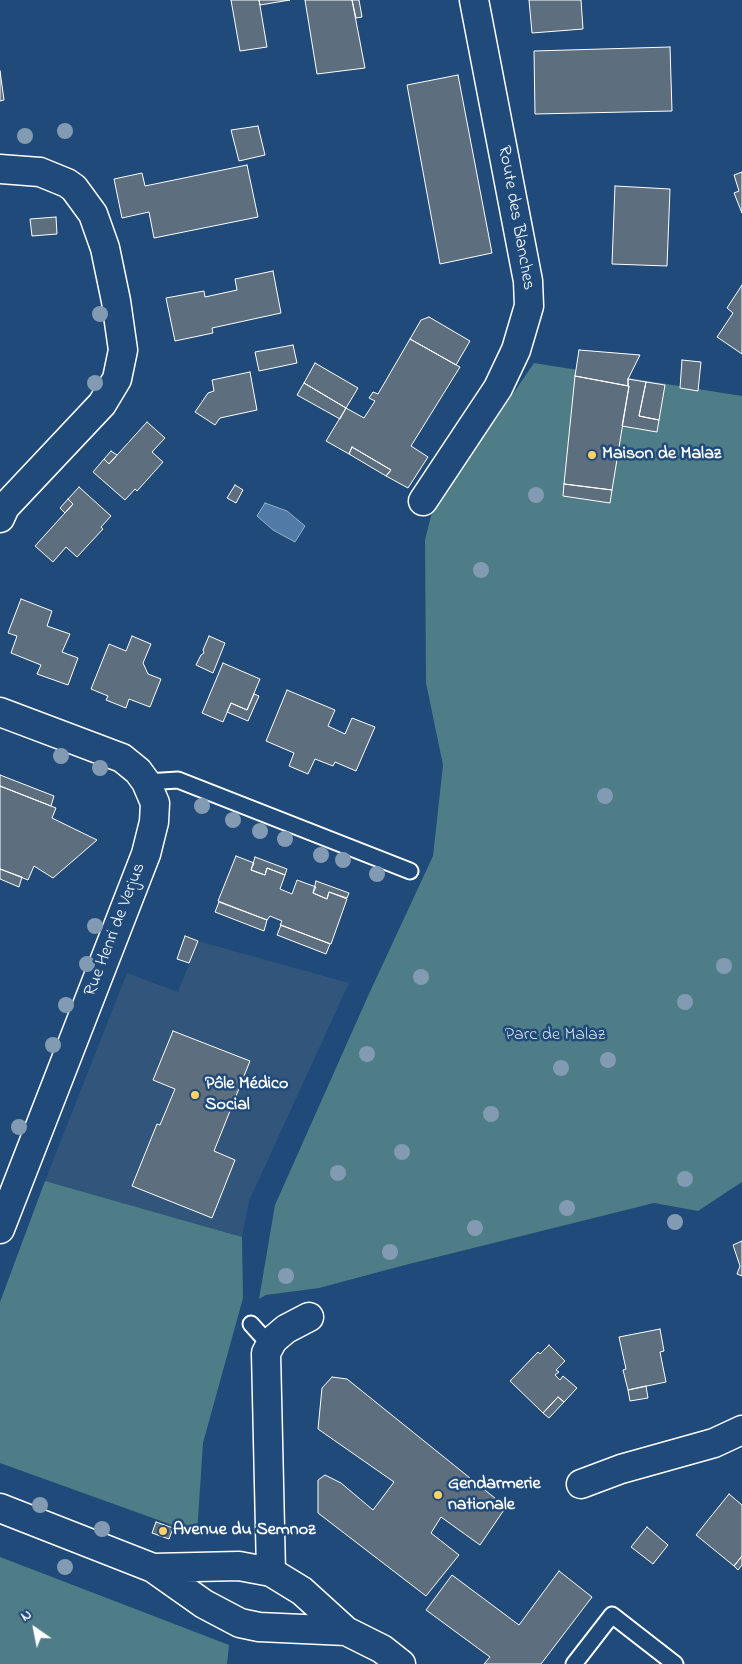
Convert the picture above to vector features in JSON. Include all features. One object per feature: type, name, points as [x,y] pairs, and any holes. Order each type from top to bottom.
[{"type":"street","name":"Route des Blanches","points":[[424,501],[498,388],[516,350],[529,306],[528,281],[474,0]]},
{"type":"street","points":[[0,169],[40,172],[67,184],[74,188],[92,214],[106,248],[123,350],[117,379],[102,404],[5,507],[0,518]]},
{"type":"street","name":"Rue Henri de Verjus","points":[[0,712],[122,758],[138,771],[146,782],[155,803],[154,822],[146,854],[2,1220]]},
{"type":"street","points":[[272,1572],[266,1353],[272,1340],[309,1317]]},
{"type":"street","points":[[581,1484],[621,1469],[714,1443],[742,1430]]},
{"type":"street","points":[[0,1508],[153,1568],[204,1604],[240,1623],[259,1628],[346,1631]]},
{"type":"street","points":[[153,1568],[239,1566],[272,1572],[302,1591],[346,1631],[382,1649],[401,1664]]},
{"type":"lane","points":[[146,782],[178,780],[410,871]]},
{"type":"lane","points":[[251,1324],[270,1345]]},
{"type":"lane","points":[[574,1664],[612,1616],[675,1664]]},
{"type":"shaded area","points":[[265,503],[287,511],[305,526],[295,542],[273,530],[257,516]]},
{"type":"shaded area","points":[[198,941],[349,983],[249,1201],[242,1237],[45,1181],[127,973],[178,992]]},
{"type":"green space","name":"Parc de Malaz","points":[[534,363],[742,396],[742,1182],[698,1211],[654,1203],[319,1288],[266,1295],[259,1299],[275,1205],[433,856],[443,765],[426,683],[425,540],[432,512]]},
{"type":"green space","points":[[45,1181],[242,1237],[243,1298],[203,1443],[197,1534],[0,1463],[0,1302]]},
{"type":"green space","points":[[0,1557],[229,1645],[227,1664],[0,1664]]},
{"type":"building","points":[[231,0],[259,0],[267,47],[240,51]]},
{"type":"building","points":[[259,0],[290,0],[260,5]]},
{"type":"building","points":[[305,0],[352,0],[365,68],[317,74]]},
{"type":"building","points":[[352,0],[359,0],[362,17],[356,18]]},
{"type":"building","points":[[529,0],[581,0],[583,29],[532,33]]},
{"type":"building","points":[[670,47],[672,111],[535,114],[534,51]]},
{"type":"building","points":[[0,71],[4,100],[0,101]]},
{"type":"building","points":[[458,75],[492,253],[440,264],[407,85]]},
{"type":"building","points":[[258,126],[265,155],[239,161],[231,130]]},
{"type":"building","points":[[247,165],[258,217],[154,238],[149,212],[122,218],[114,179],[142,173],[145,186]]},
{"type":"building","points":[[742,172],[742,213],[734,193],[739,191],[734,175]]},
{"type":"building","points":[[615,186],[670,189],[667,266],[612,264]]},
{"type":"building","points":[[56,217],[57,234],[32,236],[30,219]]},
{"type":"building","points":[[273,271],[281,313],[212,328],[213,333],[175,341],[166,298],[204,291],[205,297],[237,290],[235,279]]},
{"type":"building","points":[[742,285],[742,354],[717,337],[733,313],[727,308]]},
{"type":"building","points":[[429,317],[470,341],[456,365],[410,339],[421,320]]},
{"type":"building","points":[[410,339],[460,367],[411,446],[428,457],[408,488],[386,476],[391,470],[352,447],[349,454],[326,441],[346,408],[364,418],[375,401],[369,398],[373,392],[378,394]]},
{"type":"building","points":[[293,345],[297,363],[259,371],[255,352]]},
{"type":"building","points":[[579,350],[640,355],[628,379],[628,386],[575,376]]},
{"type":"building","points":[[682,360],[701,362],[698,391],[680,388]]},
{"type":"building","points":[[315,363],[358,388],[346,408],[304,383]]},
{"type":"building","points":[[250,372],[257,410],[220,418],[215,425],[195,412],[208,393],[214,391],[212,380]]},
{"type":"building","name":"Maison de Malaz","points":[[575,376],[629,386],[612,490],[564,484]]},
{"type":"building","points":[[628,379],[646,382],[639,416],[659,420],[657,432],[622,426],[629,386]]},
{"type":"building","points":[[646,382],[665,385],[659,420],[639,416]]},
{"type":"building","points":[[304,383],[346,408],[340,419],[297,395]]},
{"type":"building","points":[[147,422],[165,438],[152,452],[163,462],[137,491],[135,489],[125,500],[93,472],[104,459],[109,464]]},
{"type":"building","points":[[352,447],[391,470],[386,476],[349,454]]},
{"type":"building","points":[[111,451],[117,455],[109,464],[104,459]]},
{"type":"building","points":[[564,484],[612,490],[610,503],[563,496]]},
{"type":"building","points":[[235,485],[243,490],[236,503],[227,498]]},
{"type":"building","points":[[79,487],[111,516],[101,527],[103,529],[77,557],[66,547],[53,562],[35,546],[73,504],[68,499]]},
{"type":"building","points":[[68,499],[73,504],[65,513],[60,508]]},
{"type":"building","points":[[21,599],[52,611],[47,626],[70,634],[62,652],[78,658],[68,685],[37,674],[41,665],[11,653],[17,636],[8,633]]},
{"type":"building","points":[[132,636],[151,644],[143,663],[148,674],[161,679],[150,707],[129,699],[126,708],[106,700],[108,696],[91,689],[109,644],[126,651]]},
{"type":"building","points":[[209,636],[225,643],[213,673],[196,665],[204,653],[203,650]]},
{"type":"building","points":[[223,663],[260,679],[247,710],[231,703],[223,722],[202,713]]},
{"type":"building","points":[[287,690],[335,710],[328,726],[345,734],[352,718],[375,727],[356,771],[335,762],[333,766],[315,759],[308,774],[289,766],[294,753],[266,741]]},
{"type":"building","points":[[254,694],[259,696],[248,721],[227,712],[231,703],[247,710]]},
{"type":"building","points":[[0,775],[54,796],[51,806],[0,786]]},
{"type":"building","points":[[0,786],[56,808],[52,818],[97,840],[53,878],[34,866],[28,880],[0,869]]},
{"type":"building","points":[[236,856],[254,863],[251,870],[265,875],[267,868],[285,875],[280,889],[292,894],[297,880],[316,887],[313,893],[327,899],[329,892],[347,899],[331,944],[280,925],[282,921],[270,916],[267,920],[218,901]]},
{"type":"building","points":[[255,857],[287,869],[285,875],[267,868],[265,875],[251,870]]},
{"type":"building","points":[[0,869],[22,877],[19,887],[0,879]]},
{"type":"building","points":[[316,881],[349,893],[347,898],[329,892],[327,899],[313,893]]},
{"type":"building","points":[[219,902],[267,920],[264,931],[215,912]]},
{"type":"building","points":[[281,925],[330,944],[326,954],[277,935]]},
{"type":"building","points":[[185,936],[198,941],[189,963],[177,959]]},
{"type":"building","points":[[173,1031],[250,1061],[214,1151],[235,1160],[212,1218],[132,1186],[157,1124],[160,1125],[175,1089],[153,1080]]},
{"type":"building","points":[[742,1241],[742,1276],[737,1274],[740,1266],[733,1245]]},
{"type":"building","points":[[660,1329],[664,1351],[660,1352],[666,1382],[628,1390],[623,1370],[626,1369],[619,1337]]},
{"type":"building","points":[[549,1345],[565,1361],[556,1370],[559,1372],[555,1375],[560,1380],[563,1376],[577,1388],[564,1402],[558,1397],[543,1413],[510,1381],[538,1352],[540,1354]]},
{"type":"building","name":"Gendarmerie nationale","points":[[332,1377],[347,1379],[506,1507],[480,1545],[441,1517],[431,1533],[459,1555],[426,1596],[318,1513],[318,1480],[325,1475],[341,1483],[373,1510],[394,1482],[318,1429],[322,1388]]},
{"type":"building","points":[[646,1386],[648,1398],[630,1401],[628,1390]]},
{"type":"building","points":[[558,1397],[564,1402],[549,1418],[543,1413]]},
{"type":"building","points":[[729,1494],[742,1505],[742,1556],[734,1566],[696,1535]]},
{"type":"building","name":"Avenue du Semnoz","points":[[156,1522],[173,1528],[169,1539],[152,1533]]},
{"type":"building","points":[[647,1527],[668,1545],[653,1564],[631,1547]]},
{"type":"building","points":[[742,1556],[742,1565],[738,1570],[734,1566]]},
{"type":"building","points":[[559,1571],[592,1597],[541,1664],[484,1664],[490,1657],[426,1610],[452,1575],[519,1625]]},
{"type":"place","name":"Maison de Malaz","points":[[592,455]]},
{"type":"place","name":"Pôle Médico Social","points":[[195,1095]]},
{"type":"place","name":"Gendarmerie nationale","points":[[438,1495]]},
{"type":"place","name":"Avenue du Semnoz","points":[[163,1531]]}]
